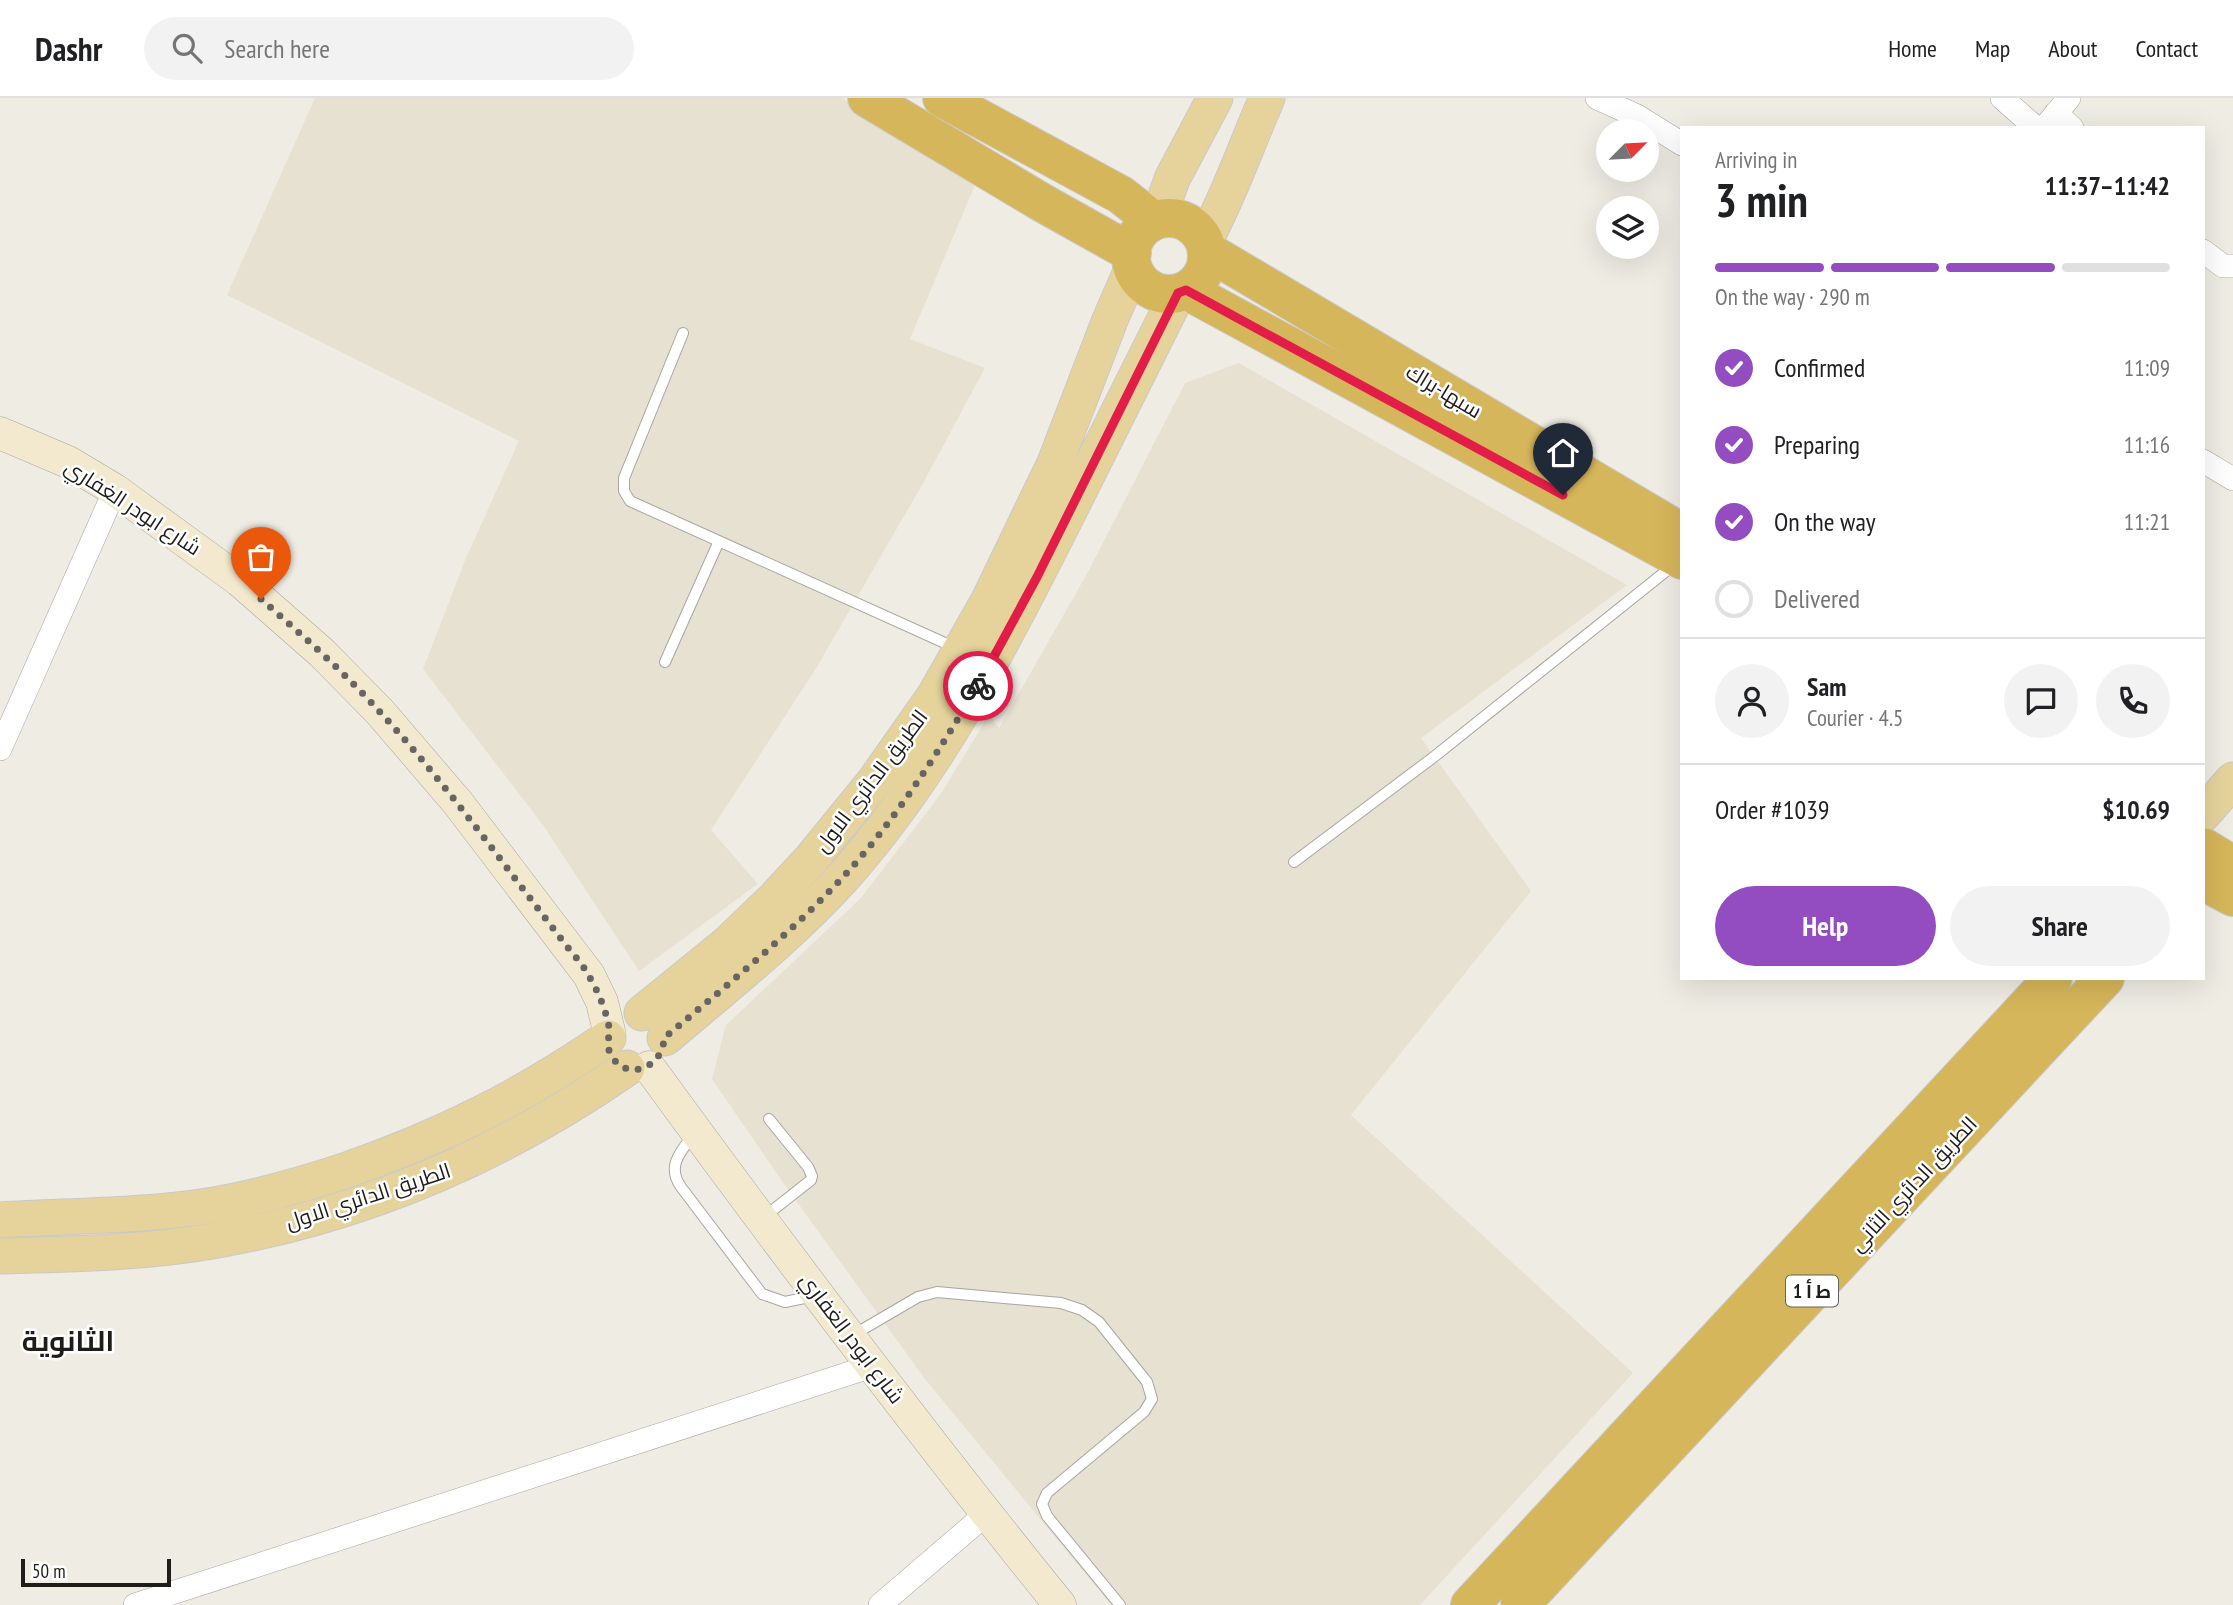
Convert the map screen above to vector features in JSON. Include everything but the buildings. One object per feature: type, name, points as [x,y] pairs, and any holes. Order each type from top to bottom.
[{"type":"highway","points":[[867,98],[1132,260]]},
{"type":"highway","points":[[942,98],[1121,195],[1156,220],[1181,220],[1199,232],[1205,246],[1205,269],[1200,278],[1182,291],[1156,291],[1138,277],[1132,260],[1138,234],[1156,220]]},
{"type":"highway","name":"سبها-براك","points":[[1205,246],[1680,551]]},
{"type":"highway","name":"سبها-براك","points":[[1182,291],[1680,551]]},
{"type":"highway","points":[[2216,862],[2233,897]]},
{"type":"highway","name":"الطريق الدائري الثاني","points":[[1470,1605],[2051,980]]},
{"type":"highway","name":"الطريق الدائري الثاني","points":[[1520,1605],[2103,980]]},
{"type":"main road","points":[[1156,220],[1172,179],[1214,98]]},
{"type":"main road","points":[[1205,246],[1267,98]]},
{"type":"main road","name":"الطريق الدائري الاول","points":[[0,1256],[111,1252],[212,1241],[312,1219],[408,1187],[498,1147],[574,1104],[634,1038],[812,858],[905,739],[962,650],[1055,463],[1132,260]]},
{"type":"main road","name":"الطريق الدائري الاول","points":[[0,1220],[201,1207],[295,1187],[392,1154],[481,1116],[544,1080],[634,1038],[759,958],[844,876],[898,810],[958,719],[1012,625],[1182,291]]},
{"type":"main road","points":[[2205,812],[2233,780]]},
{"type":"street","points":[[2002,98],[2034,126]]},
{"type":"street","points":[[1605,100],[1680,143]]},
{"type":"street","points":[[2205,253],[2223,267],[2233,266]]},
{"type":"street","name":"شارع ابودر الغفاري","points":[[0,433],[68,462],[115,490],[240,581],[322,653],[380,712],[458,803],[589,975],[601,1002],[634,1038],[696,1131],[761,1218],[986,1514],[1060,1605]]},
{"type":"street","points":[[2205,462],[2233,479]]},
{"type":"street","points":[[0,749],[115,490]]},
{"type":"street","points":[[135,1605],[872,1366]]},
{"type":"street","points":[[880,1605],[986,1514]]},
{"type":"lane","points":[[683,333],[624,478],[624,491],[634,504],[962,650]]},
{"type":"lane","points":[[664,662],[719,541]]},
{"type":"lane","points":[[1294,862],[1435,756],[1680,553]]},
{"type":"lane","points":[[761,1218],[811,1180],[812,1176],[808,1167],[769,1119]]},
{"type":"lane","points":[[696,1131],[675,1160],[675,1174],[737,1262],[768,1298],[785,1302],[819,1295]]},
{"type":"lane","points":[[850,1336],[918,1297],[937,1292],[1061,1303],[1083,1310],[1099,1322],[1147,1382],[1152,1399],[1144,1412],[1047,1493],[1042,1504],[1047,1516],[1120,1605]]},
{"type":"shaded area","points":[[315,98],[842,98],[975,185],[910,339],[985,368],[922,485],[815,670],[711,830],[758,884],[639,971],[543,825],[423,669],[466,558],[519,441],[227,295]]},
{"type":"shaded area","points":[[1239,363],[1627,585],[1421,738],[1531,891],[1351,1115],[1633,1373],[1420,1605],[1111,1605],[925,1379],[712,1079],[726,1025],[860,899],[940,795],[989,715],[999,728],[1088,572],[1185,383]]},
{"type":"way so far","points":[[261,599],[322,653],[380,712],[458,803],[589,975],[606,1016],[610,1031],[607,1038],[610,1053],[620,1065],[634,1070],[649,1067],[656,1062],[664,1047],[664,1038],[759,958],[844,876],[898,810],[978,686]]},
{"type":"district","name":"الثانوية","points":[[68,1340]]},
{"type":"route","points":[[978,686],[1037,577],[1178,293],[1186,290],[1563,495]]}]
